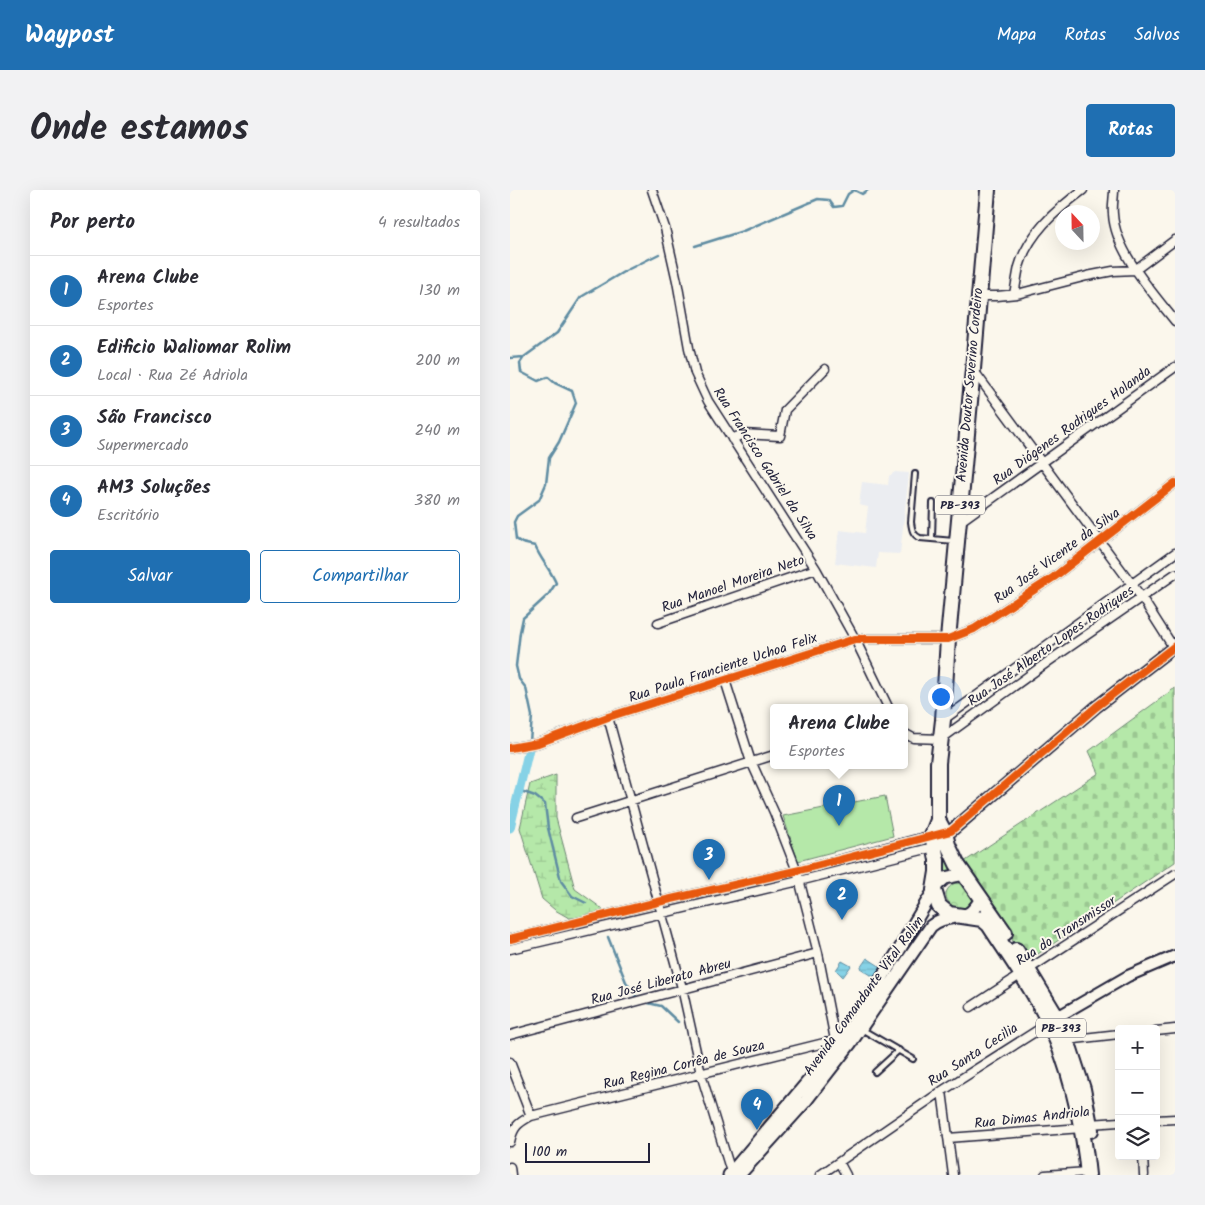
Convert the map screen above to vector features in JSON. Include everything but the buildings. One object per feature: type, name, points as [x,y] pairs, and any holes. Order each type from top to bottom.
[{"type":"highway","name":"Avenida Doutor Severino Cordeiro","points":[[934,890],[937,872],[938,763],[988,190]]},
{"type":"highway","name":"Avenida Doutor Severino Cordeiro","points":[[937,838],[948,845],[964,874]]},
{"type":"highway","points":[[964,874],[982,898]]},
{"type":"highway","points":[[934,890],[939,906],[945,912],[962,915]]},
{"type":"highway","name":"PB-393","points":[[982,898],[1053,1020],[1062,1040],[1066,1066],[1086,1126],[1090,1174]]},
{"type":"highway","name":"PB-393","points":[[962,915],[982,919],[1025,972]]},
{"type":"main road","points":[[934,890],[945,878],[964,874]]},
{"type":"main road","name":"Avenida Comandante Vital Rolim","points":[[733,1174],[826,1060],[838,1040],[858,1017],[934,890]]},
{"type":"main road","points":[[962,915],[971,912],[982,898]]},
{"type":"main road","name":"Avenida Comandante Vital Rolim","points":[[733,1174],[805,1102],[861,1028],[931,926],[941,919],[962,915]]},
{"type":"street","name":"Rua Francisco Gabriel da Silva","points":[[652,190],[665,228],[695,374],[708,401],[816,569],[855,639],[887,704]]},
{"type":"street","points":[[1014,294],[1019,267],[1035,235],[1049,218],[1083,190]]},
{"type":"street","points":[[1114,190],[1112,213],[1116,233],[1135,270],[1175,321]]},
{"type":"street","points":[[978,296],[1014,294],[1038,290],[1087,276],[1113,271],[1135,270],[1175,240]]},
{"type":"street","name":"Rua Diógenes Rodrigues Holanda","points":[[958,523],[1175,367]]},
{"type":"street","points":[[732,439],[743,434],[780,436],[786,410],[825,369]]},
{"type":"street","points":[[510,949],[800,881],[937,838],[957,826],[1096,707],[1175,648],[1132,583],[973,369]]},
{"type":"street","name":"Rua José Vicente da Silva","points":[[948,638],[974,629],[1006,610],[1054,577],[1175,484]]},
{"type":"street","name":"Rua José Alberto Lopes Rodriques","points":[[943,720],[1175,553]]},
{"type":"street","name":"Rua Manoel Moreira Neto","points":[[658,623],[816,569]]},
{"type":"street","name":"Rua José Alberto Lopes Rodriques","points":[[941,739],[1049,661],[1175,574]]},
{"type":"street","name":"Rua Paula Franciente Uchoa Felix","points":[[510,748],[538,743],[608,717],[855,639],[948,638]]},
{"type":"street","points":[[726,680],[752,763],[774,812],[800,881],[838,1040]]},
{"type":"street","points":[[608,717],[682,988],[701,1074],[733,1174]]},
{"type":"street","points":[[908,736],[913,738],[941,739]]},
{"type":"street","points":[[576,818],[770,757]]},
{"type":"street","points":[[510,939],[658,902],[937,838]]},
{"type":"street","name":"Rua do Transmissor","points":[[971,1007],[1175,874]]},
{"type":"street","name":"Rua José Liberato Abreu","points":[[510,1035],[818,953]]},
{"type":"street","name":"Rua Santa Cecilia","points":[[820,1175],[942,1091],[1053,1020],[1128,976],[1175,956]]},
{"type":"street","points":[[1160,1031],[1175,1029]]},
{"type":"street","points":[[1062,1040],[1115,1034]]},
{"type":"street","name":"Rua Regina Corrêa de Souza","points":[[532,1116],[838,1040]]},
{"type":"street","points":[[510,1062],[532,1116],[519,1123],[512,1134],[510,1142]]},
{"type":"street","points":[[942,1091],[953,1175]]},
{"type":"street","points":[[1160,1120],[1175,1119]]},
{"type":"street","name":"Rua Dimas Andriola","points":[[948,1138],[1115,1122]]},
{"type":"street","points":[[1143,1160],[1144,1175]]},
{"type":"street","points":[[839,1162],[846,1175]]},
{"type":"street","points":[[510,1167],[511,1175]]},
{"type":"street","points":[[1045,1175],[1090,1174]]},
{"type":"lane","points":[[915,474],[912,530],[920,538],[957,542]]},
{"type":"lane","points":[[932,540],[933,504]]},
{"type":"lane","points":[[861,1028],[913,1059]]},
{"type":"lane","points":[[875,1072],[899,1050]]},
{"type":"shaded area","points":[[895,472],[909,473],[900,554],[878,553],[876,568],[835,563],[839,530],[865,533],[868,507],[859,505],[862,482],[888,485],[889,476]]},
{"type":"green space","points":[[1175,688],[1175,862],[1026,962],[964,862],[1099,773],[1089,751]]},
{"type":"green space","points":[[556,775],[556,818],[575,889],[611,915],[569,918],[555,910],[542,899],[520,828],[530,784]]},
{"type":"green space","points":[[885,796],[893,836],[798,861],[783,816]]},
{"type":"green space","points":[[940,844],[956,871],[942,876]]},
{"type":"green space","points":[[955,883],[965,887],[971,897],[972,905],[964,910],[954,906],[947,899],[947,891]]},
{"type":"water","points":[[867,958],[881,967],[874,977],[860,968]]},
{"type":"water","points":[[842,961],[851,966],[843,977],[836,970]]},
{"type":"waterway","points":[[695,246],[743,231],[818,199],[829,200],[834,207],[842,206],[848,194],[854,190],[862,194],[868,190]]},
{"type":"waterway","points":[[510,358],[524,357],[557,333],[581,297],[625,271],[659,254]]},
{"type":"waterway","points":[[524,357],[520,363],[521,372],[538,381],[548,377],[555,383],[572,391],[576,403],[559,442],[549,458],[546,484],[539,500],[517,516],[514,522],[516,539],[522,543],[535,546],[556,583],[548,595],[523,618],[520,632],[516,666],[519,679],[526,688],[532,716],[530,742]]},
{"type":"waterway","points":[[510,828],[529,749]]},
{"type":"waterway","points":[[518,790],[535,796],[545,804],[548,828],[561,881],[572,896],[586,903]]},
{"type":"waterway","points":[[608,937],[626,982],[637,998]]},
{"type":"waterway","points":[[644,1002],[661,1006],[678,1022]]},
{"type":"cycle path","points":[[510,748],[538,743],[608,717],[855,639],[948,639],[974,629],[1054,577],[1175,483]]},
{"type":"cycle path","points":[[510,939],[658,902],[800,870],[951,831],[1096,707],[1175,646]]},
{"type":"place","name":"Arena Clube","points":[[839,826]]},
{"type":"place","name":"São Francisco","points":[[709,880]]},
{"type":"place","name":"Edificio Waliomar Rolim","points":[[842,920]]},
{"type":"place","name":"AM3 Soluções","points":[[757,1130]]}]
